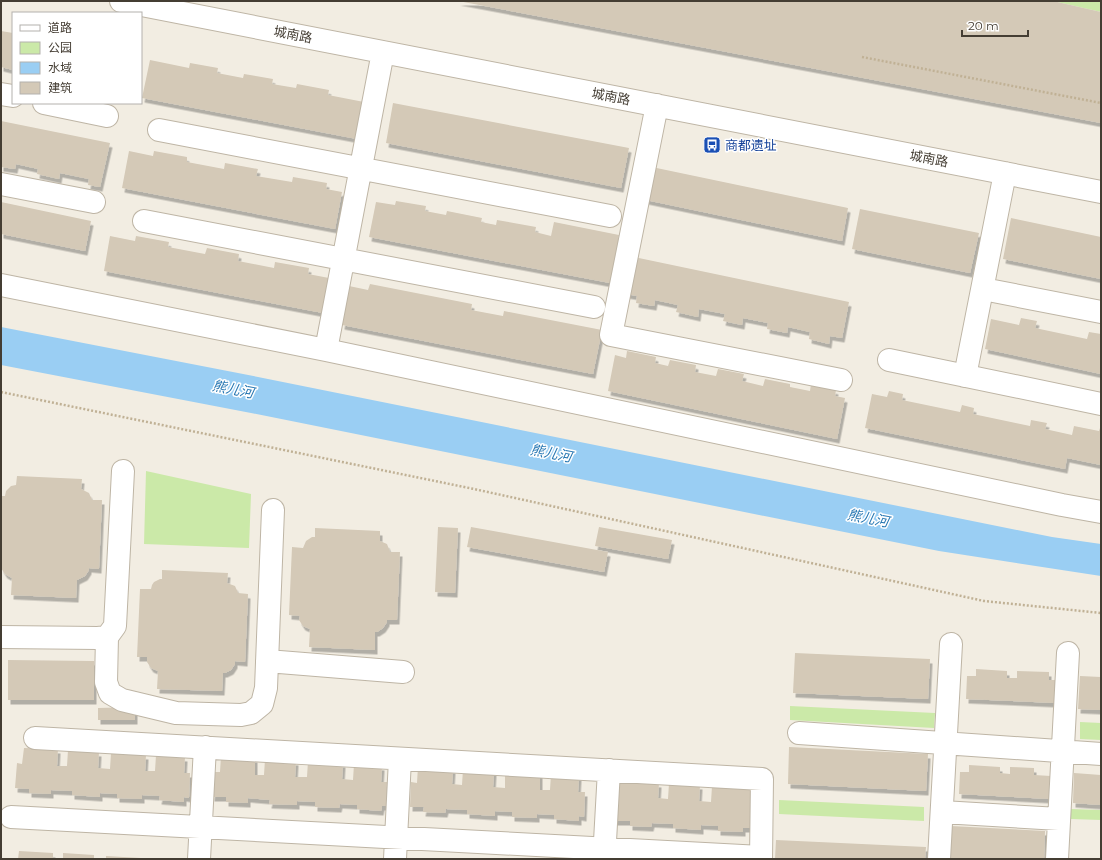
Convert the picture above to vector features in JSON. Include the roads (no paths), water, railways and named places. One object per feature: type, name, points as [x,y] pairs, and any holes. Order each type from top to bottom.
[{"type":"street","name":"城南路","points":[[121,1],[1101,192]]},
{"type":"street","points":[[326,350],[383,52]]},
{"type":"street","points":[[1,94],[12,96]]},
{"type":"street","points":[[49,104],[107,116]]},
{"type":"street","points":[[657,105],[611,335],[840,380]]},
{"type":"street","points":[[159,130],[610,216]]},
{"type":"street","points":[[966,376],[1005,173]]},
{"type":"street","points":[[1,184],[94,202]]},
{"type":"street","points":[[144,220],[594,307]]},
{"type":"street","points":[[1,285],[326,350],[1101,512]]},
{"type":"street","points":[[983,289],[1101,312]]},
{"type":"street","points":[[889,360],[1101,404]]},
{"type":"street","points":[[123,471],[115,626],[106,637],[106,682],[110,693],[122,700],[176,713],[241,715],[251,713],[262,704],[266,688],[273,510]]},
{"type":"street","points":[[1,637],[106,637]]},
{"type":"street","points":[[939,859],[951,644]]},
{"type":"street","points":[[1057,859],[1068,653]]},
{"type":"street","points":[[267,661],[403,672]]},
{"type":"street","points":[[799,733],[1101,754]]},
{"type":"street","points":[[11,817],[396,838],[604,854],[761,858],[762,779],[35,738]]},
{"type":"street","points":[[199,859],[205,747]]},
{"type":"street","points":[[395,859],[400,759]]},
{"type":"street","points":[[604,854],[608,770]]},
{"type":"street","points":[[942,812],[1059,819]]},
{"type":"water","name":"熊儿河","points":[[1,327],[258,377],[1052,537],[1101,544],[1101,576],[939,551],[251,413],[1,365]]},
{"type":"place","name":"商都遗址","points":[[712,145]]}]
